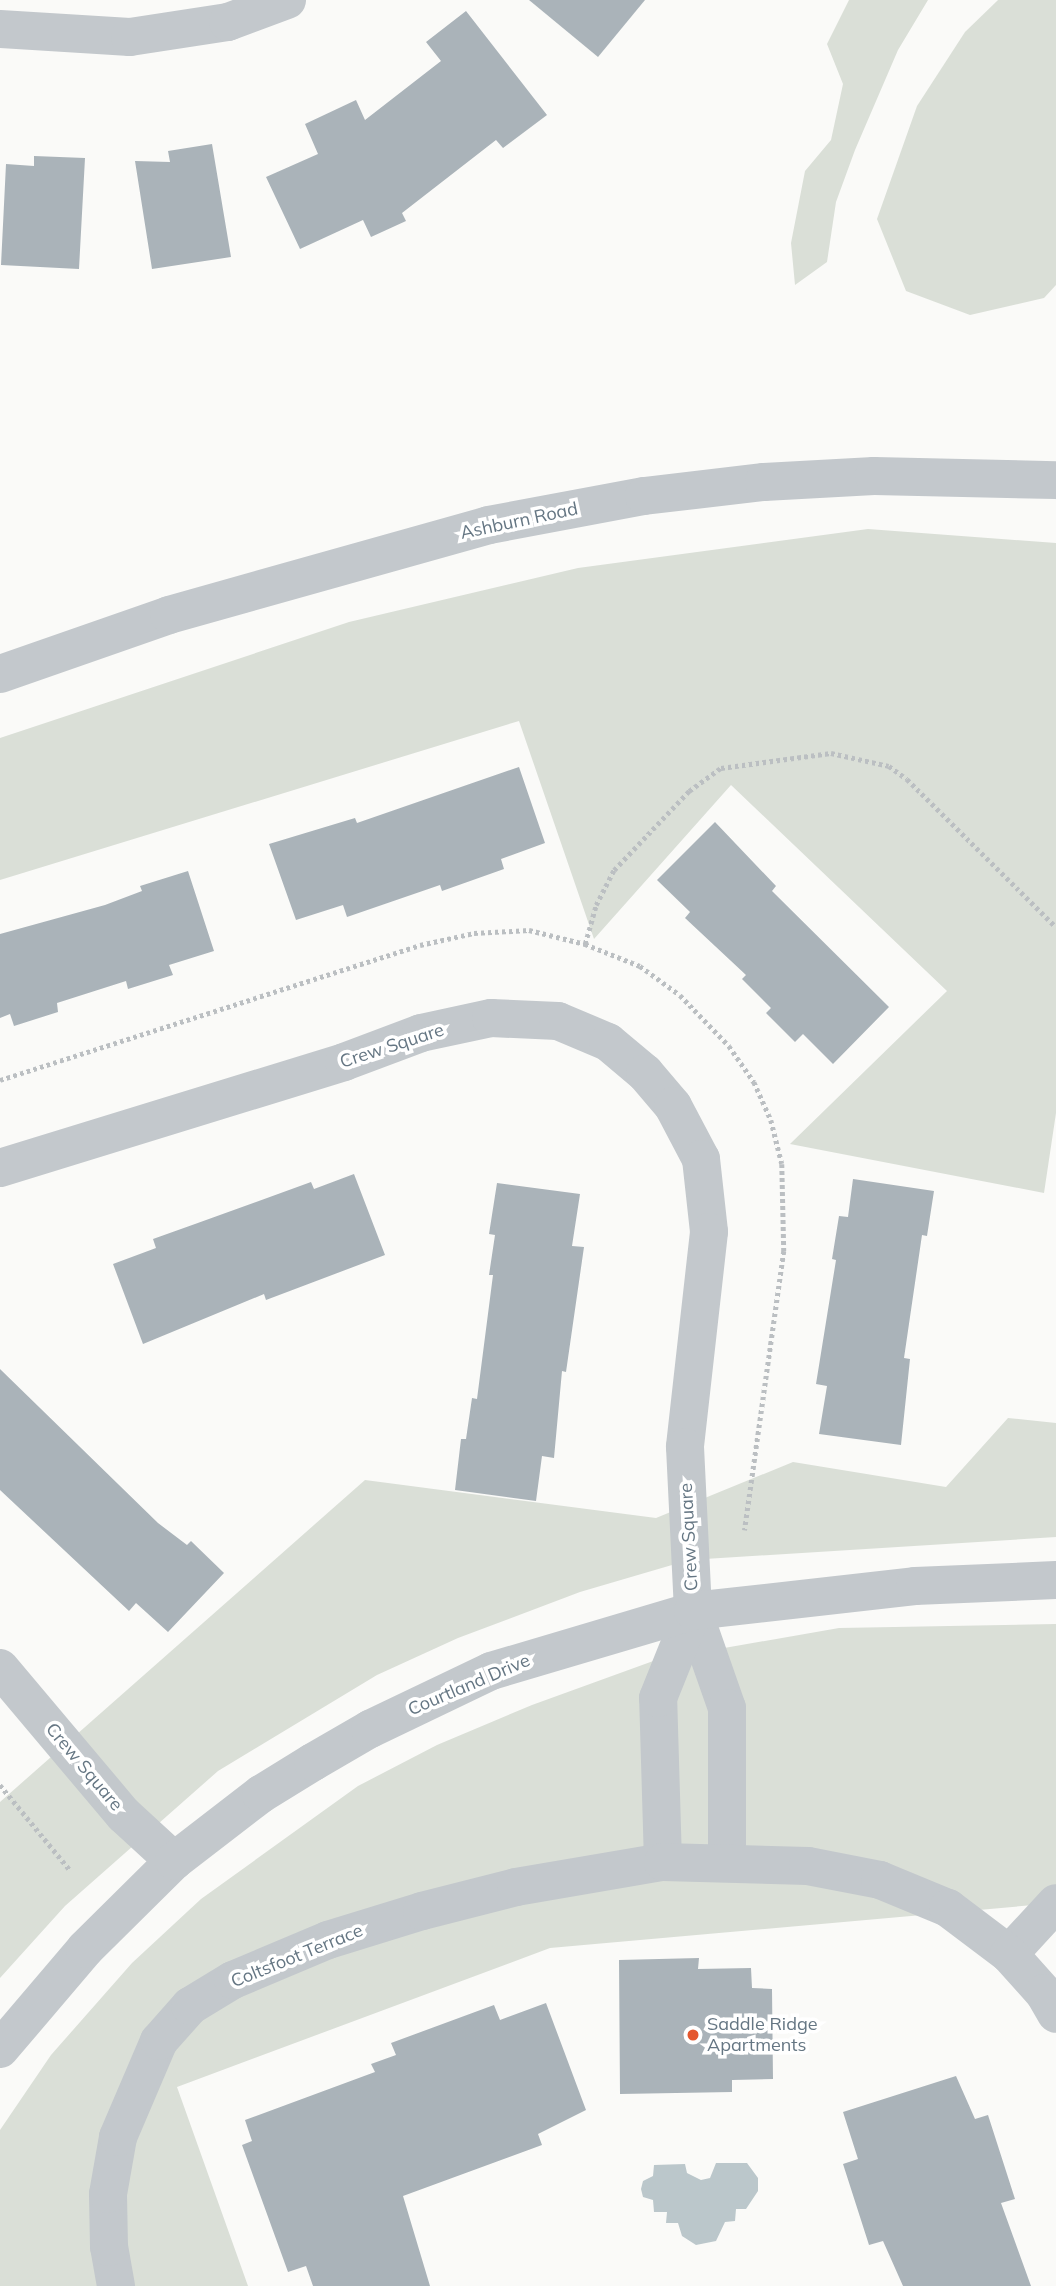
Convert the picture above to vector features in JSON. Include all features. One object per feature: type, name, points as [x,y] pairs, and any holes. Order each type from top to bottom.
[{"type":"street","points":[[0,29],[131,37],[228,22],[287,0]]},
{"type":"street","name":"Ashburn Road","points":[[0,674],[169,615],[489,525],[643,496],[764,482],[874,476],[1056,480]]},
{"type":"street","name":"Crew Square","points":[[0,1168],[344,1062],[421,1033],[491,1017],[558,1021],[608,1042],[645,1073],[673,1106],[701,1159],[709,1232],[685,1447],[693,1611]]},
{"type":"street","name":"Courtland Drive","points":[[0,2049],[85,1949],[174,1861],[261,1794],[370,1729],[491,1671],[693,1611],[915,1586],[1056,1580]]},
{"type":"street","points":[[663,1862],[658,1698],[693,1611]]},
{"type":"street","points":[[693,1611],[727,1707],[727,1862]]},
{"type":"street","name":"Crew Square","points":[[0,1668],[124,1815],[174,1861]]},
{"type":"street","name":"Coltsfoot Terrace","points":[[116,2286],[109,2247],[108,2194],[118,2137],[159,2041],[190,2006],[233,1980],[328,1940],[422,1911],[516,1887],[663,1862],[808,1866],[880,1880],[947,1908],[1009,1954],[1044,1993],[1056,2014]]},
{"type":"street","points":[[1009,1954],[1056,1903]]},
{"type":"path","points":[[585,944],[614,870],[689,791],[721,768],[831,753],[889,766],[906,779],[1056,927]]},
{"type":"path","points":[[0,1080],[420,945],[474,933],[528,930],[585,944],[640,966],[680,995],[729,1046],[754,1082],[771,1120],[783,1177],[784,1251],[745,1530]]},
{"type":"path","points":[[0,1785],[70,1870]]},
{"type":"shaded area","points":[[849,0],[928,0],[898,50],[855,150],[836,202],[827,262],[795,285],[791,243],[805,171],[831,140],[843,84],[827,44]]},
{"type":"shaded area","points":[[998,0],[1056,0],[1056,285],[1044,298],[970,315],[906,291],[877,219],[917,106],[965,32]]},
{"type":"shaded area","points":[[868,529],[1056,543],[1056,1113],[1044,1193],[790,1144],[947,991],[731,785],[594,939],[519,721],[0,880],[0,738],[349,622],[578,568]]},
{"type":"shaded area","points":[[1008,1418],[1056,1423],[1056,1537],[689,1560],[580,1592],[458,1638],[377,1675],[218,1771],[65,1906],[0,1978],[0,1802],[365,1480],[656,1518],[793,1462],[946,1487]]},
{"type":"shaded area","points":[[1056,1624],[1056,1903],[550,1948],[177,2087],[248,2286],[0,2286],[0,2130],[51,2055],[132,1963],[201,1899],[358,1786],[437,1745],[532,1705],[656,1660],[839,1628]]},
{"type":"shaded area","points":[[716,2163],[747,2163],[758,2178],[758,2191],[746,2209],[736,2209],[735,2221],[725,2222],[716,2241],[696,2245],[682,2236],[678,2223],[666,2223],[667,2212],[654,2212],[653,2200],[643,2197],[641,2189],[643,2181],[653,2176],[654,2165],[685,2164],[687,2173],[701,2180],[710,2178]]},
{"type":"building","points":[[529,0],[645,0],[598,57]]},
{"type":"building","points":[[466,11],[547,115],[503,148],[496,140],[402,213],[406,221],[371,237],[363,220],[300,249],[266,177],[318,154],[305,124],[356,100],[365,120],[441,61],[426,42]]},
{"type":"building","points":[[212,144],[231,257],[152,269],[135,161],[170,162],[168,151]]},
{"type":"building","points":[[34,156],[85,158],[79,269],[1,265],[6,164],[34,166]]},
{"type":"building","points":[[519,767],[545,843],[501,859],[504,869],[442,891],[440,885],[347,917],[343,905],[296,920],[269,844],[355,818],[357,823]]},
{"type":"building","points":[[715,822],[776,886],[772,891],[889,1007],[833,1064],[803,1034],[795,1042],[766,1013],[771,1008],[742,979],[746,975],[685,918],[690,912],[657,880]]},
{"type":"building","points":[[188,871],[214,951],[169,965],[173,975],[128,989],[126,981],[57,1003],[58,1012],[14,1026],[10,1014],[0,1018],[0,934],[105,905],[142,891],[140,886]]},
{"type":"building","points":[[354,1174],[385,1255],[266,1300],[264,1294],[143,1344],[113,1264],[156,1248],[153,1239],[311,1182],[314,1189]]},
{"type":"building","points":[[853,1179],[934,1191],[927,1236],[922,1235],[904,1358],[910,1359],[901,1445],[819,1434],[827,1386],[816,1384],[836,1260],[832,1259],[839,1216],[848,1217]]},
{"type":"building","points":[[497,1183],[580,1194],[572,1246],[584,1247],[566,1372],[562,1371],[554,1458],[542,1456],[536,1501],[455,1490],[461,1439],[466,1439],[472,1398],[477,1399],[493,1275],[489,1275],[495,1235],[489,1234]]},
{"type":"building","points":[[0,1369],[158,1523],[187,1545],[191,1541],[224,1573],[168,1632],[136,1603],[129,1611],[0,1490]]},
{"type":"building","name":"Saddle Ridge Apartments","points":[[699,1958],[698,1969],[751,1968],[752,1988],[772,1989],[773,2079],[732,2080],[732,2092],[620,2094],[619,1960]]},
{"type":"building","points":[[546,2003],[586,2110],[538,2134],[542,2145],[403,2196],[430,2286],[313,2286],[306,2266],[288,2272],[242,2145],[252,2141],[245,2120],[375,2072],[371,2064],[396,2055],[391,2043],[494,2005],[500,2020]]},
{"type":"building","points":[[956,2076],[975,2119],[988,2115],[1015,2199],[1001,2203],[1031,2286],[903,2286],[883,2241],[869,2245],[843,2164],[858,2159],[843,2112]]},
{"type":"place","name":"Saddle Ridge Apartments","points":[[693,2035]]}]
